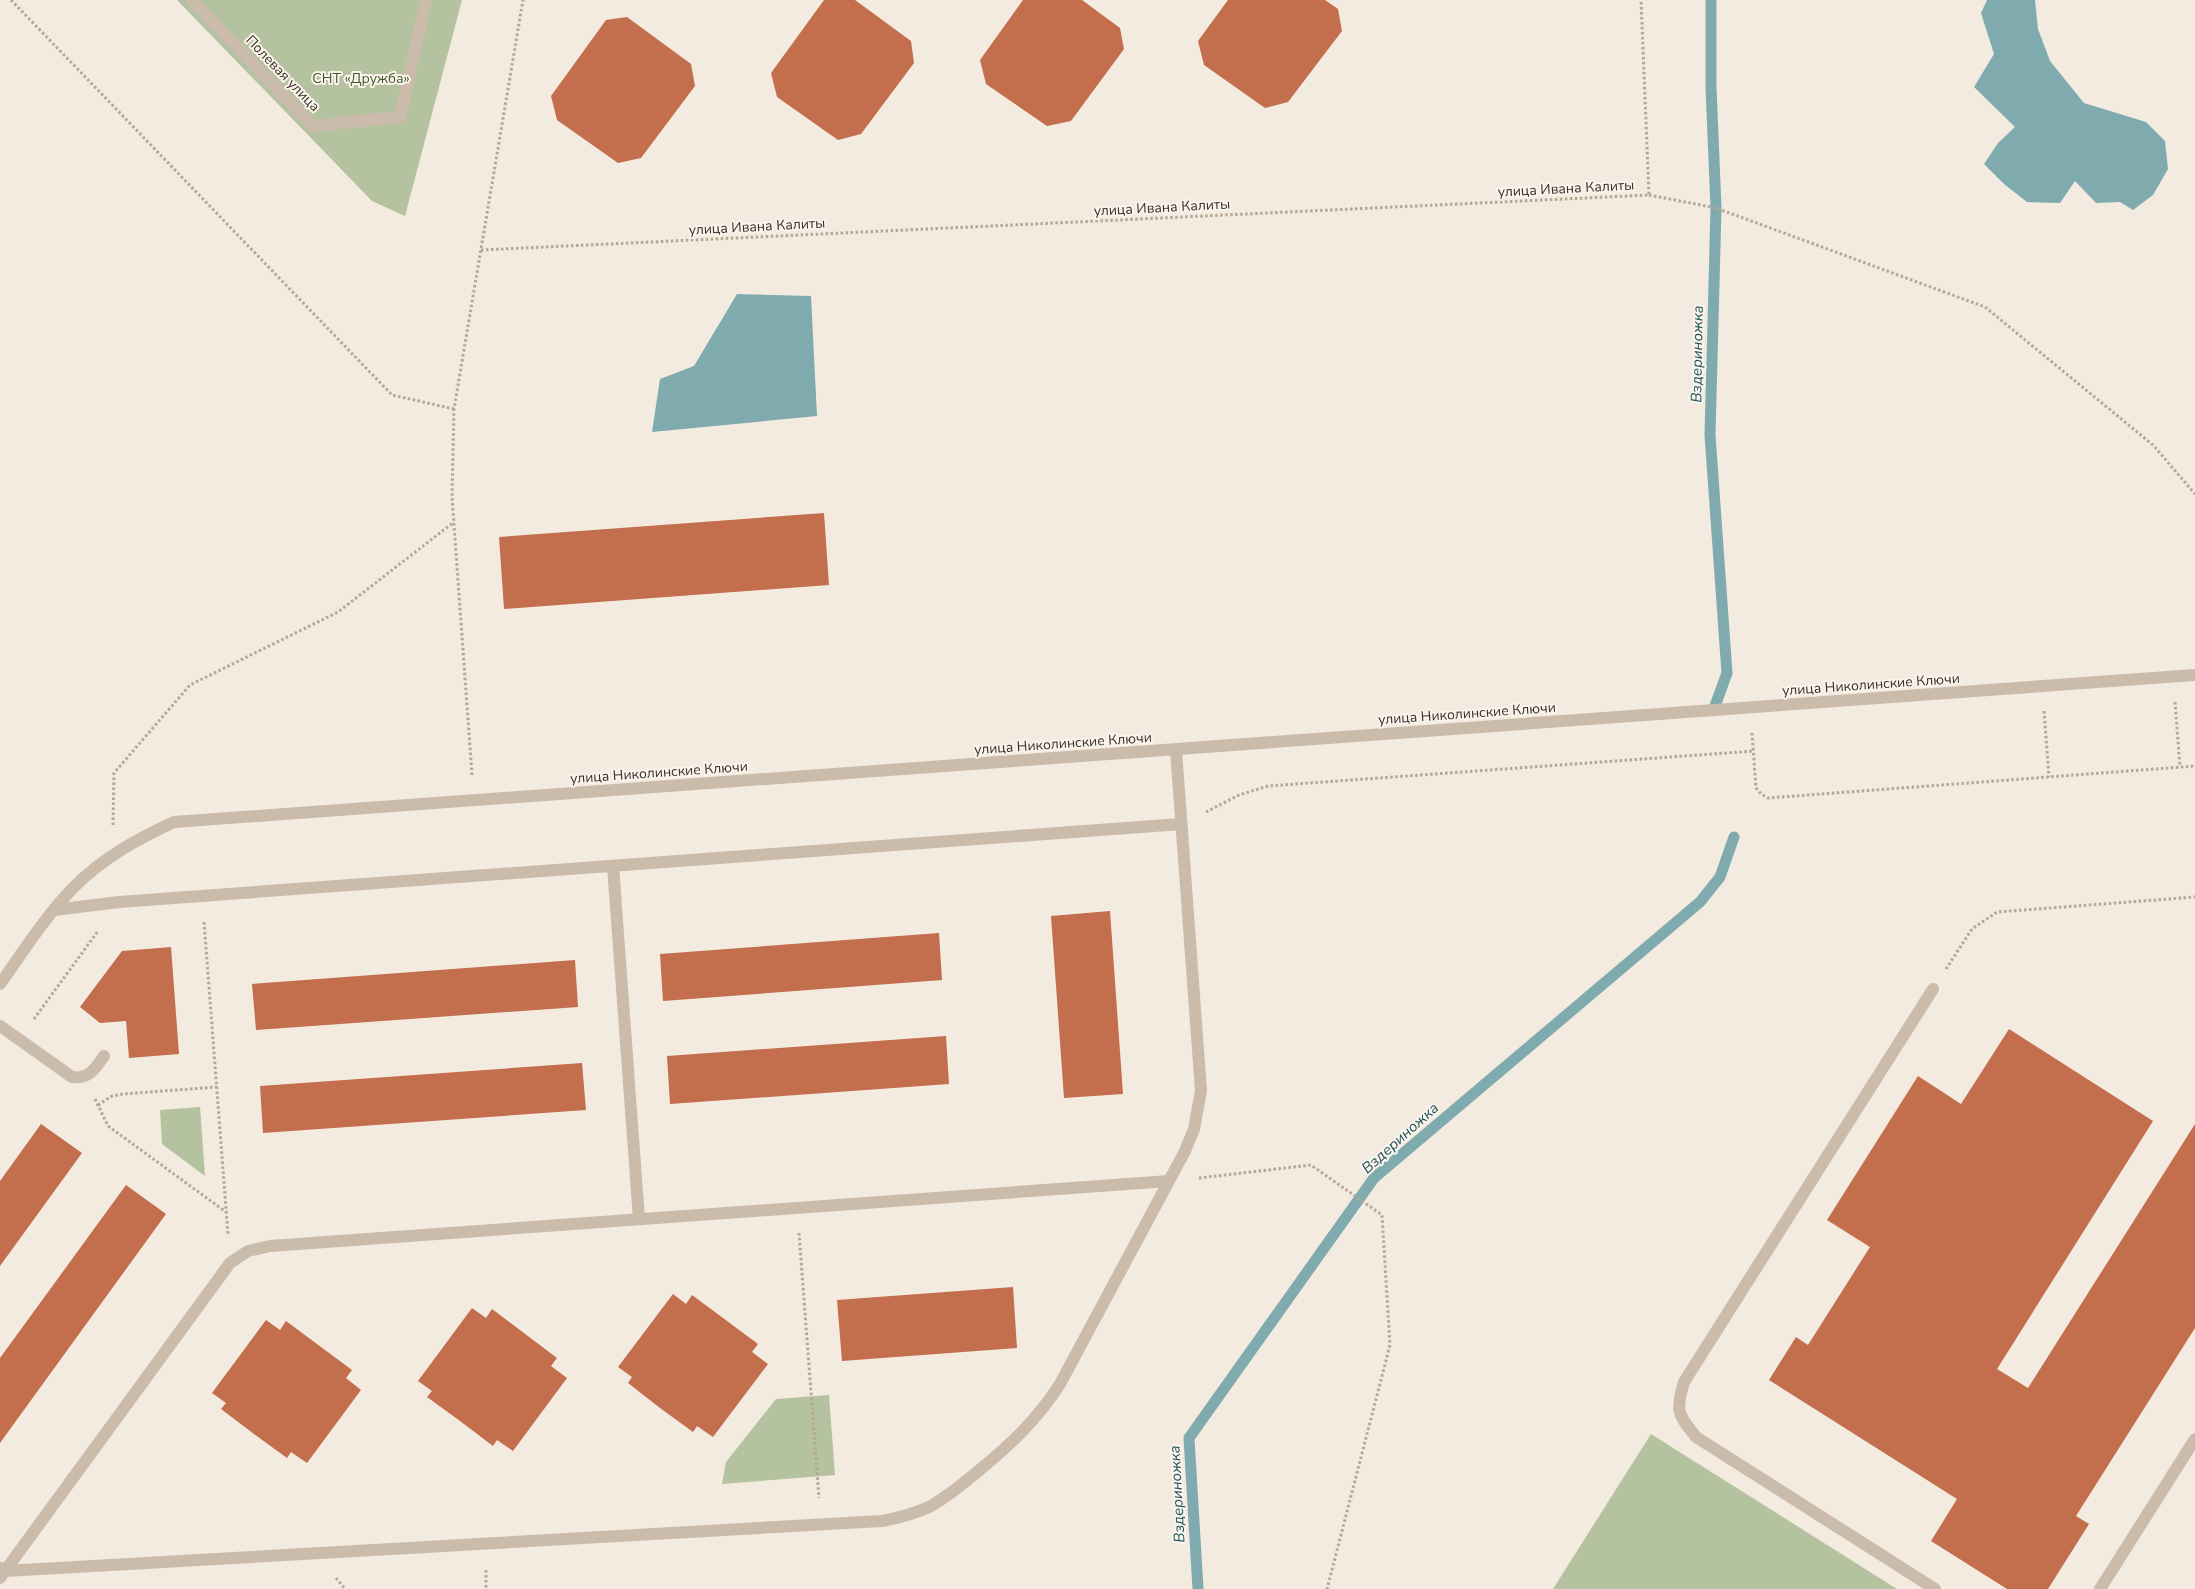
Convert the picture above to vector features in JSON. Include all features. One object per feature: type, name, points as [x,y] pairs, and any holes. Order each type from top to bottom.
[{"type":"street","name":"Полевая улица","points":[[192,0],[313,126],[400,117],[426,0]]},
{"type":"street","name":"улица Николинские Ключи","points":[[0,984],[54,910],[73,889],[112,856],[131,843],[174,822],[2195,675]]},
{"type":"street","points":[[2,1572],[882,1521],[909,1515],[952,1492],[1022,1434],[1047,1404],[1060,1384],[1169,1181],[1194,1129],[1201,1091],[1176,750]]},
{"type":"street","points":[[54,910],[119,902],[1182,824]]},
{"type":"street","points":[[613,866],[639,1219]]},
{"type":"street","points":[[1933,989],[1684,1382],[1678,1402],[1680,1417],[1696,1437],[1935,1589]]},
{"type":"street","points":[[0,1026],[72,1077],[84,1077],[92,1073],[104,1056]]},
{"type":"street","points":[[2,1572],[219,1276],[238,1256],[248,1251],[270,1246],[1169,1181]]},
{"type":"street","points":[[2100,1589],[2195,1439]]},
{"type":"path","points":[[12,0],[392,395],[454,410]]},
{"type":"path","points":[[474,801],[452,497],[454,410],[523,0]]},
{"type":"path","name":"улица Ивана Калиты","points":[[480,250],[1649,195],[1641,0]]},
{"type":"path","points":[[1649,195],[1716,208],[1985,307],[2152,445],[2195,494]]},
{"type":"path","points":[[112,856],[114,773],[190,686],[338,612],[454,522]]},
{"type":"path","points":[[2173,677],[2180,767]]},
{"type":"path","points":[[2042,686],[2049,777]]},
{"type":"path","points":[[1750,707],[1756,788],[1760,794],[1768,798],[2195,766]]},
{"type":"path","points":[[1182,824],[1239,795],[1268,786],[1754,751]]},
{"type":"path","points":[[202,896],[217,1087],[226,1212],[108,1126],[98,1105],[112,1096],[123,1094],[217,1087]]},
{"type":"path","points":[[1933,989],[1972,929],[1997,912],[2195,897]]},
{"type":"path","points":[[19,1040],[119,902]]},
{"type":"path","points":[[1169,1181],[1311,1165],[1382,1215],[1390,1345],[1327,1589]]},
{"type":"path","points":[[797,1207],[821,1525]]},
{"type":"green space","name":"СНТ «Дружба»","points":[[177,0],[462,0],[405,216],[372,201]]},
{"type":"green space","points":[[200,1107],[205,1176],[162,1144],[160,1110]]},
{"type":"green space","points":[[829,1395],[835,1475],[722,1484],[726,1462],[776,1399]]},
{"type":"green space","points":[[1651,1434],[1897,1589],[1553,1589]]},
{"type":"water","points":[[1987,0],[2035,0],[2038,29],[2050,61],[2084,103],[2146,122],[2165,141],[2168,169],[2153,195],[2133,210],[2120,202],[2096,203],[2075,181],[2060,203],[2027,202],[2004,184],[1984,164],[1998,143],[2015,127],[1974,87],[1994,54],[1981,13]]},
{"type":"water","points":[[737,294],[811,296],[817,416],[652,432],[660,379],[694,366]]},
{"type":"building","points":[[824,0],[855,0],[911,41],[914,63],[861,134],[838,140],[777,97],[771,73]]},
{"type":"building","points":[[1023,0],[1082,0],[1120,28],[1124,49],[1071,121],[1047,126],[986,84],[980,60]]},
{"type":"building","points":[[1228,0],[1325,0],[1338,9],[1342,31],[1288,102],[1265,108],[1204,65],[1198,41]]},
{"type":"building","points":[[627,17],[691,64],[695,86],[641,158],[618,163],[557,120],[551,96],[606,20]]},
{"type":"building","points":[[824,513],[829,585],[504,609],[499,537]]},
{"type":"building","points":[[1110,911],[1123,1094],[1064,1098],[1051,916]]},
{"type":"building","points":[[939,933],[942,980],[663,1001],[660,954]]},
{"type":"building","points":[[171,947],[179,1054],[129,1058],[126,1021],[100,1023],[80,1007],[122,951]]},
{"type":"building","points":[[575,960],[578,1007],[256,1030],[252,984]]},
{"type":"building","points":[[2009,1029],[2153,1121],[1997,1369],[2028,1388],[2195,1124],[2195,1328],[2076,1516],[2089,1524],[2048,1589],[2007,1589],[1931,1541],[1957,1499],[1769,1380],[1796,1337],[1808,1345],[1870,1247],[1827,1220],[1918,1076],[1961,1104]]},
{"type":"building","points":[[946,1036],[949,1084],[670,1104],[667,1056]]},
{"type":"building","points":[[582,1063],[586,1110],[263,1133],[260,1086]]},
{"type":"building","points":[[41,1124],[82,1153],[0,1266],[0,1181]]},
{"type":"building","points":[[126,1185],[166,1214],[0,1443],[0,1358]]},
{"type":"building","points":[[1013,1287],[1017,1348],[842,1361],[837,1300]]},
{"type":"building","points":[[673,1294],[686,1304],[692,1295],[758,1344],[752,1352],[768,1364],[713,1437],[697,1426],[693,1432],[660,1408],[628,1383],[632,1377],[618,1367]]},
{"type":"building","points":[[472,1308],[486,1318],[492,1309],[557,1358],[551,1366],[567,1378],[513,1451],[497,1440],[493,1446],[427,1397],[432,1391],[418,1381]]},
{"type":"building","points":[[266,1320],[280,1330],[286,1321],[352,1370],[346,1378],[361,1390],[307,1463],[291,1452],[287,1458],[254,1434],[221,1409],[226,1403],[212,1393]]},
{"type":"waterway","name":"Вздериножка","points":[[1711,0],[1711,87],[1716,208],[1710,435],[1727,673],[1715,706]]},
{"type":"waterway","name":"Вздериножка","points":[[1198,1589],[1189,1438],[1374,1178],[1700,902],[1720,877],[1734,837]]}]
